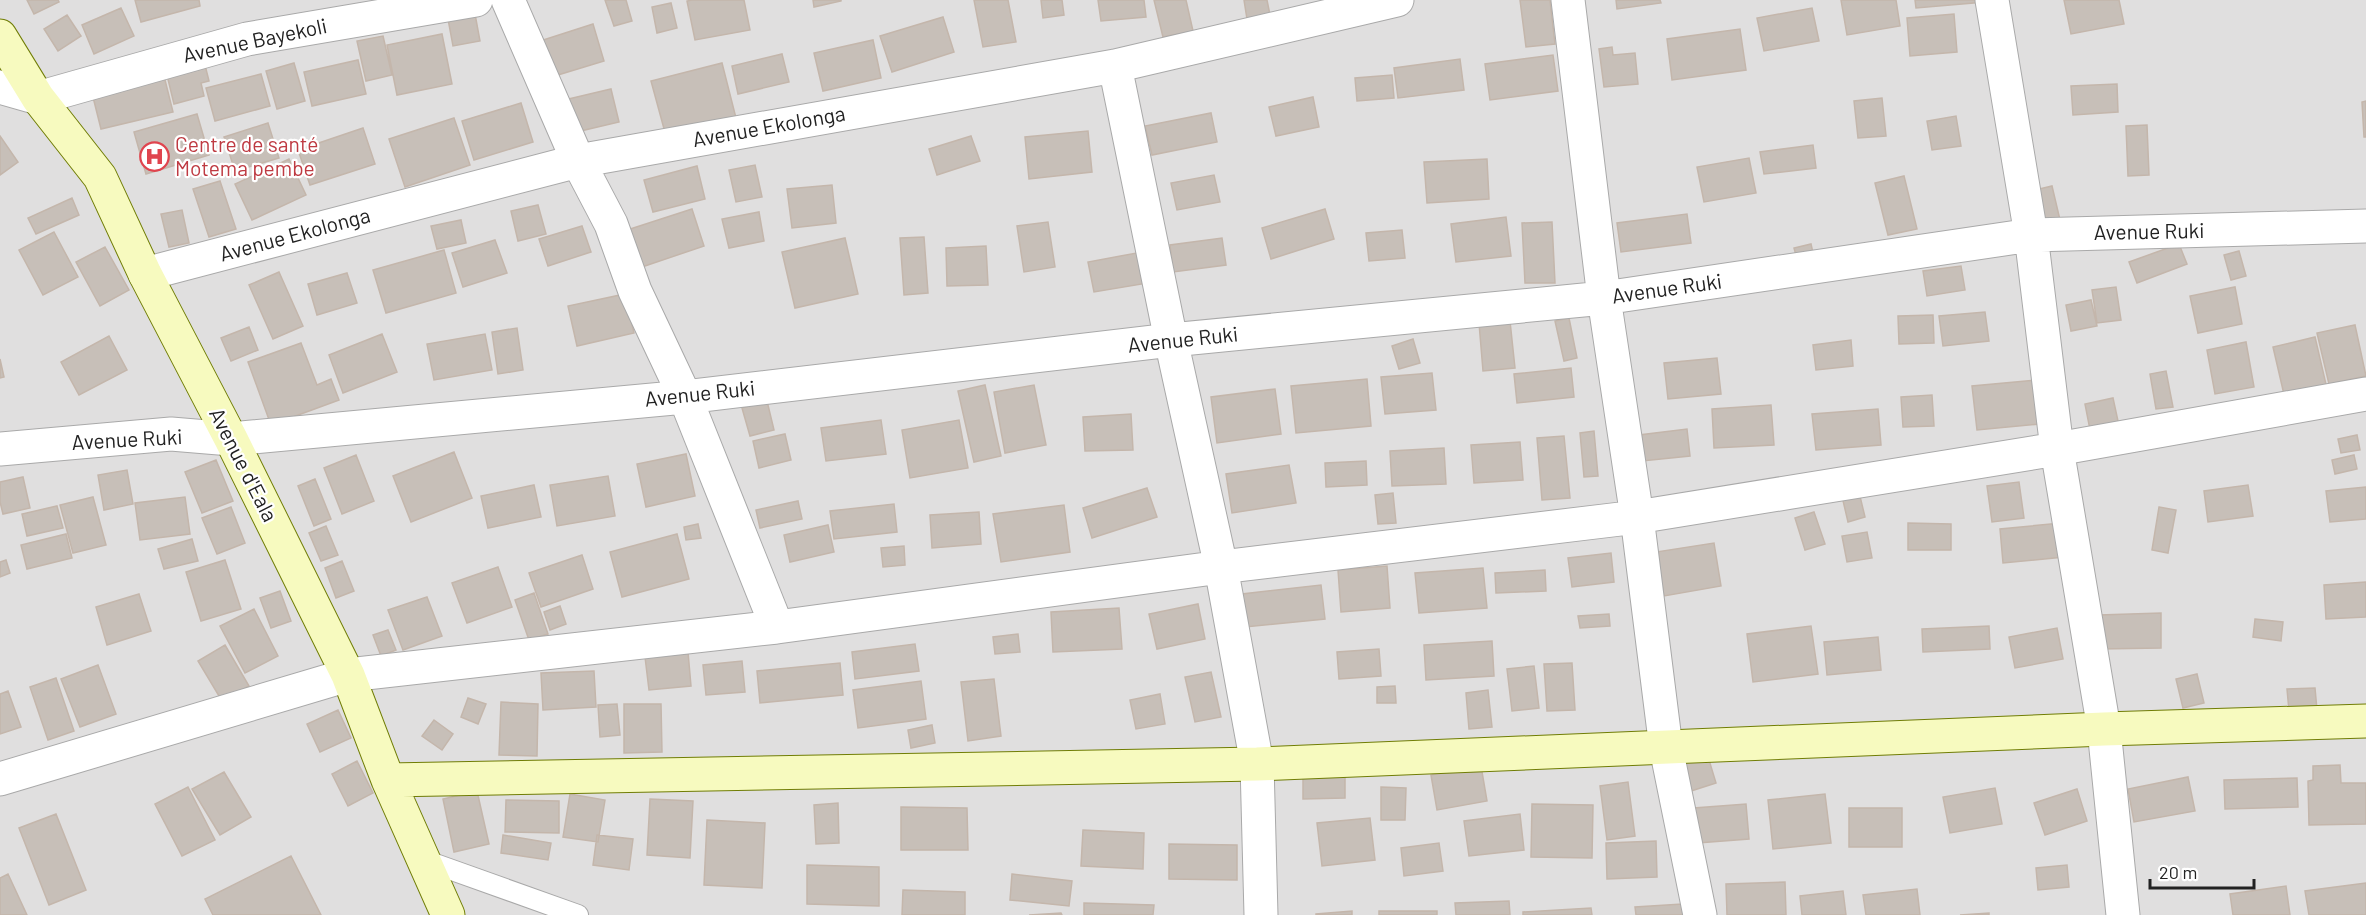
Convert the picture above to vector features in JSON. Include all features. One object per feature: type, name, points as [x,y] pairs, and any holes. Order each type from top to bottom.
[{"type":"street","name":"Avenue Bayekoli","points":[[38,98],[247,39],[476,0]]},
{"type":"street","points":[[508,0],[578,161],[611,224],[635,291],[684,397],[777,627]]},
{"type":"street","name":"Avenue Ekolonga","points":[[145,274],[578,161],[1115,66],[1397,0]]},
{"type":"street","points":[[1568,0],[1604,298],[1637,517],[1666,748],[1700,915]]},
{"type":"street","points":[[1992,0],[2031,235],[2056,449],[2104,729],[2123,915]]},
{"type":"street","name":"Avenue d'Eala","points":[[0,36],[38,98],[100,177],[145,274],[231,439],[348,675],[388,780],[448,915]]},
{"type":"street","points":[[1115,66],[1171,340],[1221,567],[1257,764],[1261,915]]},
{"type":"street","points":[[0,87],[38,98]]},
{"type":"street","name":"Avenue Ruki","points":[[0,449],[171,434],[231,439],[684,397],[1171,340],[1604,298],[2031,235],[2366,226]]},
{"type":"street","points":[[0,779],[348,675],[777,627],[1221,567],[1637,517],[2056,449],[2366,394]]},
{"type":"street","points":[[388,780],[1257,764],[2104,729],[2366,721]]},
{"type":"lane","points":[[424,860],[578,915]]},
{"type":"shaded area","points":[[0,0],[2366,0],[2366,915],[0,915]]},
{"type":"building","points":[[27,0],[58,0],[59,2],[34,14]]},
{"type":"building","points":[[135,0],[199,0],[200,6],[141,22]]},
{"type":"building","points":[[605,0],[626,0],[632,21],[614,26]]},
{"type":"building","points":[[744,0],[750,30],[695,40],[687,1]]},
{"type":"building","points":[[813,0],[841,0],[841,1],[814,7]]},
{"type":"building","points":[[974,0],[1008,0],[1016,42],[983,47]]},
{"type":"building","points":[[1041,0],[1062,0],[1064,15],[1043,18]]},
{"type":"building","points":[[1098,0],[1144,0],[1146,17],[1101,21]]},
{"type":"building","points":[[1154,0],[1186,0],[1193,31],[1163,37]]},
{"type":"building","points":[[1244,0],[1267,0],[1270,15],[1247,19]]},
{"type":"building","points":[[1520,0],[1550,0],[1555,44],[1526,47]]},
{"type":"building","points":[[1616,0],[1660,0],[1661,3],[1617,9]]},
{"type":"building","points":[[1841,0],[1896,0],[1900,26],[1847,35]]},
{"type":"building","points":[[1915,0],[1985,0],[1985,2],[1916,8]]},
{"type":"building","points":[[2064,0],[2119,0],[2124,24],[2071,34]]},
{"type":"building","points":[[671,3],[677,28],[657,33],[652,7]]},
{"type":"building","points":[[121,8],[134,36],[94,54],[82,25]]},
{"type":"building","points":[[1812,8],[1819,41],[1764,51],[1757,18]]},
{"type":"building","points":[[475,14],[480,41],[453,46],[448,19]]},
{"type":"building","points":[[1954,14],[1957,52],[1910,56],[1907,18]]},
{"type":"building","points":[[67,15],[81,36],[58,51],[44,29]]},
{"type":"building","points":[[943,17],[954,52],[892,72],[880,36]]},
{"type":"building","points":[[593,24],[604,61],[548,78],[537,42]]},
{"type":"building","points":[[1740,29],[1746,70],[1672,80],[1667,39]]},
{"type":"building","points":[[442,34],[452,84],[397,95],[387,45]]},
{"type":"building","points":[[383,36],[392,75],[366,81],[357,41]]},
{"type":"building","points":[[873,40],[881,78],[823,91],[814,53]]},
{"type":"building","points":[[1612,47],[1613,55],[1635,53],[1638,84],[1604,87],[1599,49]]},
{"type":"building","points":[[782,54],[789,82],[738,94],[732,66]]},
{"type":"building","points":[[1553,55],[1558,91],[1490,100],[1485,64]]},
{"type":"building","points":[[1460,59],[1464,90],[1398,98],[1394,68]]},
{"type":"building","points":[[358,60],[366,94],[312,106],[304,72]]},
{"type":"building","points":[[204,61],[209,81],[201,83],[204,96],[174,104],[166,71]]},
{"type":"building","points":[[294,63],[305,101],[277,109],[266,71]]},
{"type":"building","points":[[722,63],[736,118],[666,136],[651,81]]},
{"type":"building","points":[[163,72],[173,112],[101,129],[91,89]]},
{"type":"building","points":[[261,74],[270,106],[215,121],[206,88]]},
{"type":"building","points":[[1392,75],[1394,98],[1357,101],[1355,78]]},
{"type":"building","points":[[2117,84],[2118,112],[2073,115],[2071,86]]},
{"type":"building","points":[[611,89],[619,122],[572,133],[564,100]]},
{"type":"building","points":[[1313,97],[1319,127],[1276,136],[1269,107]]},
{"type":"building","points":[[1882,98],[1886,136],[1858,138],[1854,101]]},
{"type":"building","points":[[2366,101],[2366,137],[2364,137],[2362,102]]},
{"type":"building","points":[[521,103],[533,142],[474,160],[462,121]]},
{"type":"building","points":[[1211,113],[1217,142],[1152,155],[1145,126]]},
{"type":"building","points":[[197,114],[209,155],[146,174],[134,132]]},
{"type":"building","points":[[1956,116],[1961,146],[1932,150],[1927,121]]},
{"type":"building","points":[[454,118],[470,165],[405,187],[389,139]]},
{"type":"building","points":[[268,123],[279,158],[235,171],[224,137]]},
{"type":"building","points":[[2147,125],[2149,175],[2128,176],[2126,126]]},
{"type":"building","points":[[363,128],[375,164],[310,185],[298,150]]},
{"type":"building","points":[[1088,131],[1092,172],[1029,179],[1025,137]]},
{"type":"building","points":[[0,136],[18,162],[0,175]]},
{"type":"building","points":[[971,136],[980,161],[937,175],[929,149]]},
{"type":"building","points":[[1813,145],[1816,168],[1764,174],[1760,152]]},
{"type":"building","points":[[1749,158],[1756,193],[1704,202],[1697,167]]},
{"type":"building","points":[[289,159],[306,195],[252,220],[235,184]]},
{"type":"building","points":[[1487,159],[1489,199],[1427,203],[1424,162]]},
{"type":"building","points":[[755,165],[762,197],[736,202],[729,170]]},
{"type":"building","points":[[697,166],[705,199],[653,212],[644,180]]},
{"type":"building","points":[[1214,175],[1220,202],[1177,210],[1171,183]]},
{"type":"building","points":[[1904,176],[1917,229],[1888,235],[1875,183]]},
{"type":"building","points":[[220,181],[236,229],[209,237],[193,189]]},
{"type":"building","points":[[832,185],[836,223],[792,228],[787,189]]},
{"type":"building","points":[[2052,186],[2060,220],[2040,224],[2031,191]]},
{"type":"building","points":[[72,198],[79,215],[36,234],[28,218]]},
{"type":"building","points":[[538,205],[546,234],[518,241],[511,211]]},
{"type":"building","points":[[692,209],[704,246],[636,269],[624,231]]},
{"type":"building","points":[[1325,209],[1334,239],[1271,259],[1262,228]]},
{"type":"building","points":[[182,210],[189,243],[169,247],[161,214]]},
{"type":"building","points":[[759,212],[764,241],[729,248],[722,219]]},
{"type":"building","points":[[1687,214],[1691,243],[1621,252],[1617,223]]},
{"type":"building","points":[[1506,217],[1511,256],[1456,262],[1451,224]]},
{"type":"building","points":[[461,220],[466,243],[437,249],[431,226]]},
{"type":"building","points":[[1048,222],[1055,267],[1024,272],[1017,226]]},
{"type":"building","points":[[1552,222],[1555,283],[1525,283],[1522,223]]},
{"type":"building","points":[[582,226],[591,252],[548,266],[539,239]]},
{"type":"building","points":[[1402,230],[1405,258],[1369,261],[1366,233]]},
{"type":"building","points":[[54,232],[78,277],[43,295],[19,250]]},
{"type":"building","points":[[924,237],[928,293],[904,295],[900,238]]},
{"type":"building","points":[[845,238],[858,294],[795,308],[782,252]]},
{"type":"building","points":[[1222,238],[1226,265],[1173,272],[1170,245]]},
{"type":"building","points":[[495,240],[507,273],[463,287],[452,253]]},
{"type":"building","points":[[1811,244],[1815,262],[1799,266],[1794,248]]},
{"type":"building","points":[[2179,244],[2187,264],[2137,283],[2129,262]]},
{"type":"building","points":[[986,246],[988,285],[947,286],[946,248]]},
{"type":"building","points":[[105,247],[129,290],[100,306],[76,262]]},
{"type":"building","points":[[444,250],[456,293],[386,313],[373,270]]},
{"type":"building","points":[[2239,251],[2246,276],[2231,280],[2224,255]]},
{"type":"building","points":[[1142,252],[1148,283],[1094,292],[1088,262]]},
{"type":"building","points":[[1961,266],[1965,290],[1927,296],[1923,271]]},
{"type":"building","points":[[279,272],[303,326],[273,339],[249,285]]},
{"type":"building","points":[[347,273],[357,303],[317,315],[308,284]]},
{"type":"building","points":[[2116,287],[2121,320],[2097,323],[2092,290]]},
{"type":"building","points":[[2235,287],[2242,324],[2198,333],[2190,296]]},
{"type":"building","points":[[625,294],[634,333],[577,346],[568,306]]},
{"type":"building","points":[[2091,300],[2097,326],[2071,331],[2066,305]]},
{"type":"building","points":[[1985,312],[1989,341],[1943,346],[1939,316]]},
{"type":"building","points":[[1933,315],[1934,343],[1899,344],[1898,316]]},
{"type":"building","points":[[1569,318],[1577,358],[1564,361],[1555,321]]},
{"type":"building","points":[[1510,321],[1515,368],[1483,371],[1479,323]]},
{"type":"building","points":[[2355,325],[2366,376],[2329,384],[2317,333]]},
{"type":"building","points":[[249,327],[258,350],[231,361],[221,338]]},
{"type":"building","points":[[517,328],[523,370],[498,374],[492,332]]},
{"type":"building","points":[[382,334],[397,372],[343,393],[329,355]]},
{"type":"building","points":[[485,334],[492,370],[434,380],[427,344]]},
{"type":"building","points":[[109,336],[127,370],[79,395],[61,362]]},
{"type":"building","points":[[2315,337],[2328,393],[2286,403],[2273,347]]},
{"type":"building","points":[[1413,339],[1420,363],[1399,369],[1392,346]]},
{"type":"building","points":[[1851,340],[1853,366],[1816,370],[1813,345]]},
{"type":"building","points":[[2246,342],[2254,387],[2215,394],[2207,350]]},
{"type":"building","points":[[301,343],[317,385],[331,379],[339,400],[271,425],[248,362]]},
{"type":"building","points":[[1717,358],[1721,394],[1668,399],[1664,363]]},
{"type":"building","points":[[0,359],[4,377],[0,378]]},
{"type":"building","points":[[1571,368],[1574,397],[1517,403],[1514,374]]},
{"type":"building","points":[[2166,371],[2173,407],[2156,409],[2150,374]]},
{"type":"building","points":[[1432,373],[1436,410],[1385,414],[1381,377]]},
{"type":"building","points":[[1367,379],[1371,426],[1296,433],[1291,386]]},
{"type":"building","points":[[2047,379],[2051,423],[1977,430],[1972,386]]},
{"type":"building","points":[[985,385],[1001,456],[974,462],[958,391]]},
{"type":"building","points":[[1034,385],[1046,445],[1005,453],[994,392]]},
{"type":"building","points":[[1275,389],[1281,434],[1217,443],[1211,397]]},
{"type":"building","points":[[1932,395],[1934,426],[1903,427],[1901,397]]},
{"type":"building","points":[[2113,398],[2121,435],[2092,440],[2085,404]]},
{"type":"building","points":[[767,401],[774,430],[750,436],[742,408]]},
{"type":"building","points":[[1771,405],[1774,445],[1714,448],[1712,409]]},
{"type":"building","points":[[1878,409],[1881,445],[1816,450],[1812,414]]},
{"type":"building","points":[[1131,414],[1133,450],[1085,451],[1083,417]]},
{"type":"building","points":[[881,420],[886,454],[826,461],[821,428]]},
{"type":"building","points":[[959,420],[968,468],[910,478],[902,430]]},
{"type":"building","points":[[1687,429],[1690,456],[1642,461],[1639,435]]},
{"type":"building","points":[[1594,431],[1598,476],[1584,477],[1580,433]]},
{"type":"building","points":[[785,434],[791,460],[759,468],[753,441]]},
{"type":"building","points":[[2357,435],[2360,450],[2341,453],[2338,439]]},
{"type":"building","points":[[1564,436],[1570,498],[1542,500],[1537,438]]},
{"type":"building","points":[[1520,442],[1523,480],[1474,483],[1471,445]]},
{"type":"building","points":[[1444,448],[1446,484],[1392,486],[1390,451]]},
{"type":"building","points":[[454,452],[472,498],[411,522],[393,476]]},
{"type":"building","points":[[686,454],[695,496],[646,507],[637,464]]},
{"type":"building","points":[[356,455],[374,501],[342,514],[324,468]]},
{"type":"building","points":[[2354,455],[2357,469],[2335,474],[2332,460]]},
{"type":"building","points":[[216,460],[233,501],[202,513],[185,472]]},
{"type":"building","points":[[1366,461],[1367,485],[1326,487],[1325,463]]},
{"type":"building","points":[[1289,465],[1296,503],[1232,513],[1226,474]]},
{"type":"building","points":[[127,470],[133,504],[104,510],[98,475]]},
{"type":"building","points":[[608,476],[615,516],[557,526],[550,485]]},
{"type":"building","points":[[23,477],[30,508],[3,514],[0,502],[0,482]]},
{"type":"building","points":[[315,479],[331,519],[314,526],[298,486]]},
{"type":"building","points":[[2019,482],[2024,518],[1992,522],[1987,486]]},
{"type":"building","points":[[534,485],[541,517],[488,528],[481,496]]},
{"type":"building","points":[[2248,485],[2253,516],[2208,522],[2204,491]]},
{"type":"building","points":[[2366,487],[2366,519],[2330,522],[2326,491]]},
{"type":"building","points":[[1147,488],[1157,517],[1092,538],[1083,508]]},
{"type":"building","points":[[1858,488],[1865,517],[1848,522],[1841,492]]},
{"type":"building","points":[[1393,493],[1396,523],[1378,524],[1375,495]]},
{"type":"building","points":[[93,497],[106,545],[73,553],[60,505]]},
{"type":"building","points":[[185,497],[190,534],[140,540],[135,503]]},
{"type":"building","points":[[798,501],[802,519],[760,528],[756,510]]},
{"type":"building","points":[[894,504],[897,532],[834,539],[830,511]]},
{"type":"building","points":[[1064,505],[1070,552],[1001,562],[993,514]]},
{"type":"building","points":[[57,506],[63,528],[27,536],[22,514]]},
{"type":"building","points":[[231,507],[245,543],[217,554],[202,518]]},
{"type":"building","points":[[2159,507],[2176,510],[2168,553],[2152,550]]},
{"type":"building","points":[[979,512],[981,544],[932,548],[930,515]]},
{"type":"building","points":[[1814,512],[1825,544],[1805,550],[1795,518]]},
{"type":"building","points":[[1908,523],[1951,524],[1951,550],[1908,550]]},
{"type":"building","points":[[2061,523],[2064,557],[2003,563],[2000,529]]},
{"type":"building","points":[[698,524],[701,538],[686,540],[684,527]]},
{"type":"building","points":[[828,525],[834,552],[790,562],[784,535]]},
{"type":"building","points":[[326,526],[338,555],[321,561],[309,533]]},
{"type":"building","points":[[1867,532],[1872,558],[1847,562],[1842,536]]},
{"type":"building","points":[[66,534],[72,558],[27,569],[21,545]]},
{"type":"building","points":[[677,534],[689,579],[622,597],[610,552]]},
{"type":"building","points":[[192,539],[198,561],[164,569],[158,549]]},
{"type":"building","points":[[1714,543],[1721,586],[1664,596],[1656,552]]},
{"type":"building","points":[[904,546],[905,565],[883,567],[881,548]]},
{"type":"building","points":[[1611,553],[1614,582],[1572,587],[1568,558]]},
{"type":"building","points":[[582,555],[593,589],[541,607],[529,573]]},
{"type":"building","points":[[6,560],[10,573],[0,577],[0,562]]},
{"type":"building","points":[[225,560],[241,609],[201,621],[186,572]]},
{"type":"building","points":[[342,561],[354,591],[336,598],[325,568]]},
{"type":"building","points":[[1387,566],[1390,608],[1341,612],[1338,570]]},
{"type":"building","points":[[498,567],[512,607],[467,623],[452,583]]},
{"type":"building","points":[[1483,568],[1487,608],[1419,613],[1415,573]]},
{"type":"building","points":[[1545,570],[1546,591],[1496,593],[1495,573]]},
{"type":"building","points":[[2366,582],[2366,617],[2326,619],[2324,585]]},
{"type":"building","points":[[1321,585],[1325,619],[1245,627],[1242,594]]},
{"type":"building","points":[[280,591],[291,621],[271,628],[260,598]]},
{"type":"building","points":[[534,593],[548,634],[529,640],[515,600]]},
{"type":"building","points":[[139,594],[151,631],[107,645],[96,607]]},
{"type":"building","points":[[427,597],[442,636],[403,650],[388,610]]},
{"type":"building","points":[[1198,604],[1205,639],[1157,649],[1149,614]]},
{"type":"building","points":[[560,606],[566,624],[550,630],[544,612]]},
{"type":"building","points":[[1119,608],[1122,649],[1053,652],[1051,612]]},
{"type":"building","points":[[254,609],[278,656],[245,673],[220,626]]},
{"type":"building","points":[[2161,613],[2161,648],[2100,649],[2099,615]]},
{"type":"building","points":[[1609,614],[1610,626],[1580,628],[1578,616]]},
{"type":"building","points":[[2255,619],[2283,622],[2281,641],[2253,637]]},
{"type":"building","points":[[1811,626],[1818,674],[1753,682],[1747,634]]},
{"type":"building","points":[[1989,626],[1990,649],[1923,652],[1922,629]]},
{"type":"building","points":[[2057,628],[2063,659],[2015,668],[2009,637]]},
{"type":"building","points":[[388,630],[396,650],[381,656],[373,635]]},
{"type":"building","points":[[1018,634],[1020,652],[995,654],[993,637]]},
{"type":"building","points":[[1878,637],[1881,670],[1827,675],[1824,642]]},
{"type":"building","points":[[1492,641],[1494,676],[1426,680],[1424,645]]},
{"type":"building","points":[[915,644],[919,671],[855,679],[852,652]]},
{"type":"building","points":[[225,645],[249,686],[222,701],[198,661]]},
{"type":"building","points":[[1379,649],[1381,676],[1339,679],[1337,652]]},
{"type":"building","points":[[688,652],[691,686],[649,690],[645,657]]},
{"type":"building","points":[[742,661],[745,692],[706,695],[703,665]]},
{"type":"building","points":[[840,663],[843,695],[760,703],[757,671]]},
{"type":"building","points":[[1572,663],[1575,710],[1547,711],[1544,664]]},
{"type":"building","points":[[98,665],[116,714],[80,727],[61,679]]},
{"type":"building","points":[[1534,666],[1539,708],[1512,711],[1507,669]]},
{"type":"building","points":[[594,671],[596,707],[543,710],[541,673]]},
{"type":"building","points":[[1211,672],[1221,717],[1195,722],[1185,677]]},
{"type":"building","points":[[2197,674],[2204,703],[2183,708],[2176,679]]},
{"type":"building","points":[[56,678],[74,731],[48,740],[30,687]]},
{"type":"building","points":[[994,679],[1001,736],[968,741],[961,682]]},
{"type":"building","points":[[921,681],[926,719],[858,728],[853,690]]},
{"type":"building","points":[[1395,686],[1396,703],[1377,703],[1377,687]]},
{"type":"building","points":[[2315,688],[2317,710],[2289,711],[2287,689]]},
{"type":"building","points":[[1488,690],[1492,727],[1469,729],[1466,693]]},
{"type":"building","points":[[8,691],[21,727],[0,734],[0,694]]},
{"type":"building","points":[[1160,694],[1165,724],[1136,729],[1130,700]]},
{"type":"building","points":[[468,698],[486,704],[478,724],[461,717]]},
{"type":"building","points":[[501,702],[538,704],[537,756],[499,755]]},
{"type":"building","points":[[617,704],[620,735],[600,737],[598,705]]},
{"type":"building","points":[[624,704],[661,704],[662,752],[624,753]]},
{"type":"building","points":[[338,710],[351,738],[320,752],[307,724]]},
{"type":"building","points":[[434,720],[453,734],[442,750],[422,736]]},
{"type":"building","points":[[932,725],[935,743],[911,748],[908,730]]},
{"type":"building","points":[[1706,750],[1716,783],[1688,792],[1678,758]]},
{"type":"building","points":[[357,761],[373,793],[348,806],[332,774]]},
{"type":"building","points":[[2340,765],[2341,783],[2366,783],[2366,824],[2309,825],[2308,781],[2313,780],[2313,766]]},
{"type":"building","points":[[1481,766],[1487,801],[1437,810],[1431,775]]},
{"type":"building","points":[[224,772],[251,817],[220,835],[192,789]]},
{"type":"building","points":[[1303,777],[1345,777],[1345,798],[1303,799]]},
{"type":"building","points":[[2188,777],[2195,811],[2134,822],[2128,789]]},
{"type":"building","points":[[2297,778],[2298,807],[2225,809],[2224,780]]},
{"type":"building","points":[[1628,782],[1635,836],[1607,840],[1600,786]]},
{"type":"building","points":[[188,787],[215,840],[182,856],[155,804]]},
{"type":"building","points":[[1381,787],[1406,788],[1405,820],[1381,820]]},
{"type":"building","points":[[1995,788],[2002,824],[1950,833],[1943,797]]},
{"type":"building","points":[[2077,789],[2087,821],[2045,835],[2034,803]]},
{"type":"building","points":[[477,791],[489,844],[454,852],[443,799]]},
{"type":"building","points":[[570,794],[605,800],[598,842],[563,837]]},
{"type":"building","points":[[1825,794],[1831,843],[1773,849],[1768,800]]},
{"type":"building","points":[[650,799],[693,801],[690,858],[647,855]]},
{"type":"building","points":[[506,800],[559,801],[559,833],[505,832]]},
{"type":"building","points":[[838,803],[839,843],[816,844],[814,805]]},
{"type":"building","points":[[1532,804],[1593,805],[1592,858],[1531,857]]},
{"type":"building","points":[[1746,804],[1749,839],[1698,843],[1694,808]]},
{"type":"building","points":[[901,807],[967,808],[968,850],[901,850]]},
{"type":"building","points":[[1849,808],[1902,808],[1902,847],[1849,847]]},
{"type":"building","points":[[56,814],[86,890],[49,905],[19,828]]},
{"type":"building","points":[[1520,814],[1524,850],[1469,856],[1464,821]]},
{"type":"building","points":[[1370,818],[1375,860],[1322,866],[1317,823]]},
{"type":"building","points":[[707,820],[765,823],[762,888],[704,885]]},
{"type":"building","points":[[1083,830],[1144,833],[1143,869],[1081,866]]},
{"type":"building","points":[[503,835],[551,843],[548,860],[501,853]]},
{"type":"building","points":[[597,835],[633,839],[629,870],[593,865]]},
{"type":"building","points":[[1656,841],[1657,877],[1607,879],[1606,843]]},
{"type":"building","points":[[1439,843],[1443,871],[1404,876],[1401,848]]},
{"type":"building","points":[[1169,844],[1237,845],[1237,880],[1169,879]]},
{"type":"building","points":[[291,856],[321,915],[213,915],[205,899]]},
{"type":"building","points":[[807,865],[879,867],[879,906],[807,904]]},
{"type":"building","points":[[2067,865],[2069,887],[2038,890],[2036,868]]},
{"type":"building","points":[[8,874],[27,915],[0,915],[0,878]]},
{"type":"building","points":[[1012,874],[1072,881],[1069,906],[1010,900]]},
{"type":"building","points":[[1785,882],[1786,915],[1727,915],[1726,884]]},
{"type":"building","points":[[2366,883],[2366,915],[2309,915],[2305,891]]},
{"type":"building","points":[[2286,886],[2290,915],[2233,915],[2230,894]]},
{"type":"building","points":[[1917,889],[1920,915],[1866,915],[1863,895]]},
{"type":"building","points":[[903,890],[965,892],[965,915],[902,915]]},
{"type":"building","points":[[1843,891],[1846,915],[1802,915],[1800,896]]},
{"type":"building","points":[[1509,901],[1510,915],[1456,915],[1455,903]]},
{"type":"building","points":[[1084,903],[1154,905],[1153,915],[1084,915]]},
{"type":"building","points":[[1682,904],[1683,915],[1636,915],[1635,907]]},
{"type":"building","points":[[1591,908],[1592,915],[1523,915],[1523,912]]},
{"type":"building","points":[[1352,911],[1352,915],[1316,915],[1316,914]]},
{"type":"building","points":[[1379,911],[1437,911],[1437,915],[1379,915]]},
{"type":"building","points":[[1061,913],[1062,915],[1029,915]]},
{"type":"building","points":[[1989,913],[1989,915],[1960,915]]},
{"type":"place","name":"Centre de santé Motema pembe","points":[[154,157]]}]
